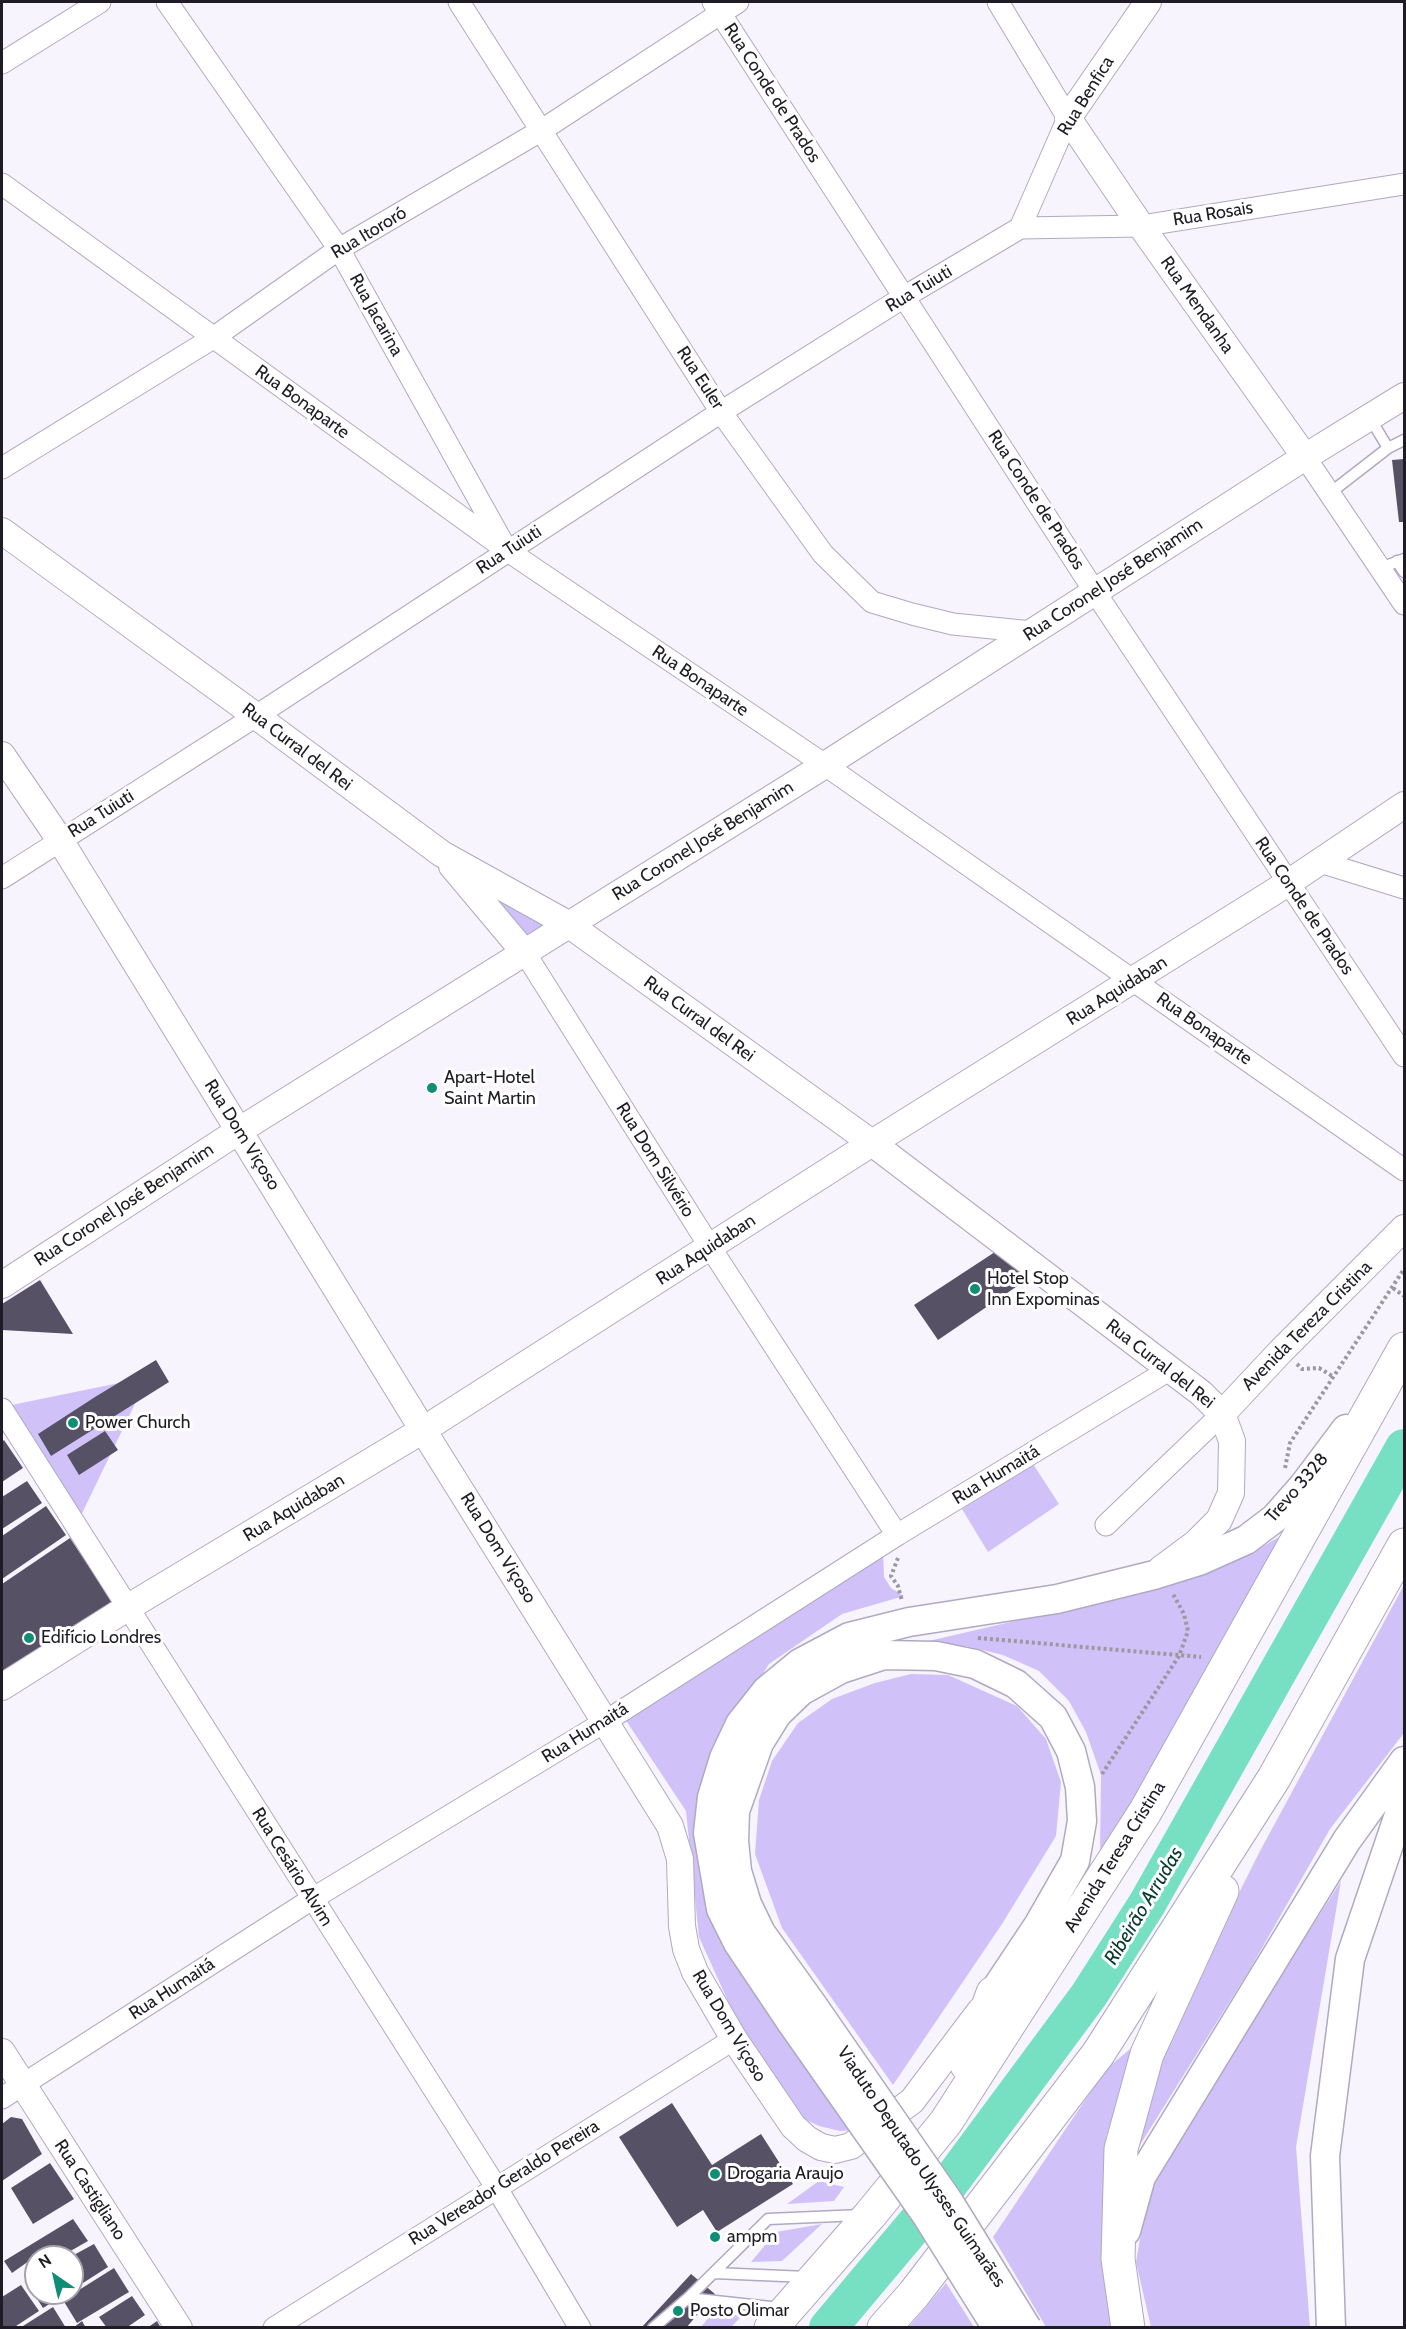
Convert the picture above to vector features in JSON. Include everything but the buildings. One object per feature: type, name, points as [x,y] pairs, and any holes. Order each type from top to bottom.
[{"type":"highway","name":"Avenida Teresa Cristina","points":[[780,2318],[870,2215],[946,2122],[1145,1812],[1403,1351]]},
{"type":"highway","points":[[884,2328],[914,2294],[1098,2054],[1274,1778],[1404,1545]]},
{"type":"highway","points":[[1128,2328],[1118,2259],[1120,2149],[1147,2054],[1274,1778]]},
{"type":"highway","points":[[946,2122],[993,1994]]},
{"type":"main road","name":"Trevo 3328","points":[[802,2015],[738,1943],[721,1909],[708,1833],[712,1797],[724,1758],[740,1724],[767,1690],[800,1663],[849,1637],[909,1622],[1163,1584],[1199,1561],[1246,1540],[1275,1518],[1304,1485],[1403,1351]]},
{"type":"main road","points":[[802,2015],[747,1904],[737,1871],[734,1841],[735,1811],[759,1743],[777,1714],[801,1691],[841,1669],[884,1655],[936,1656],[975,1664],[1016,1684],[1053,1716],[1071,1751],[1080,1787],[1082,1821],[1075,1862],[1039,1924],[993,1994]]},
{"type":"main road","points":[[1118,2259],[1141,2177],[1347,1840],[1404,1761]]},
{"type":"main road","points":[[1331,2328],[1325,2156],[1350,1959],[1404,1800]]},
{"type":"main road","name":"Viaduto Deputado Ulysses Guimarães","points":[[802,2015],[997,2328]]},
{"type":"main road","name":"Viaduto Deputado Ulysses Guimarães","points":[[802,2015],[949,2202],[1028,2328]]},
{"type":"street","points":[[2,63],[100,2]]},
{"type":"street","name":"Rua Jacarina","points":[[167,2],[339,249],[508,551]]},
{"type":"street","name":"Rua Euler","points":[[459,2],[721,412],[823,554],[872,602],[953,624],[1032,632]]},
{"type":"street","name":"Rua Itororó","points":[[2,468],[213,338],[339,249],[542,130],[716,7],[738,2]]},
{"type":"street","name":"Rua Mendanha","points":[[998,2],[1068,118],[1141,226],[1330,493],[1394,563],[1404,604]]},
{"type":"street","name":"Rua Benfica","points":[[1020,228],[1068,118],[1148,2]]},
{"type":"street","name":"Rua Conde de Prados","points":[[716,7],[1095,592],[1404,1056]]},
{"type":"street","name":"Rua Bonaparte","points":[[2,184],[508,551],[825,765],[1404,1170]]},
{"type":"street","name":"Rua Rosais","points":[[1020,228],[1141,226],[1404,184]]},
{"type":"street","name":"Rua Tuiuti","points":[[2,878],[256,716],[721,412],[904,297],[1020,228]]},
{"type":"street","name":"Rua Coronel José Benjamim","points":[[2,1285],[240,1130],[825,765],[1404,396]]},
{"type":"street","name":"Rua Curral del Rei","points":[[2,531],[442,854],[568,924],[872,1143],[1201,1393],[1222,1414],[1232,1441],[1231,1493],[1219,1521],[1196,1543],[1163,1584]]},
{"type":"street","name":"Rua Dom Viçoso","points":[[2,755],[60,840],[670,1826],[680,1859],[682,1926],[686,1949],[695,1972],[734,2039],[793,2126],[807,2139],[821,2147],[835,2150],[852,2146],[912,2101],[993,1994]]},
{"type":"street","name":"Rua Aquidaban","points":[[2,1687],[127,1608],[423,1430],[872,1143],[1288,883],[1404,805]]},
{"type":"street","name":"Rua Dom Silvério","points":[[442,854],[525,953],[710,1247],[897,1535]]},
{"type":"street","points":[[1320,862],[1404,888]]},
{"type":"street","name":"Avenida Tereza Cristina","points":[[1106,1525],[1222,1414],[1281,1351],[1404,1228]]},
{"type":"street","name":"Rua Humaitá","points":[[12,2091],[312,1899],[606,1721],[897,1535],[1169,1370]]},
{"type":"street","name":"Rua Cesário Alvim","points":[[2,1409],[496,2187],[580,2328]]},
{"type":"street","name":"Rua Vereador Geraldo Pereira","points":[[274,2328],[734,2039]]},
{"type":"street","name":"Rua Castigliano","points":[[2,2052],[12,2091],[180,2328]]},
{"type":"lane","points":[[1370,418],[1389,448]]},
{"type":"lane","points":[[1330,493],[1389,448],[1404,440]]},
{"type":"lane","points":[[1394,563],[1404,572]]},
{"type":"lane","points":[[652,2328],[688,2298],[768,2219],[870,2215]]},
{"type":"lane","points":[[714,2273],[816,2277]]},
{"type":"lane","points":[[688,2298],[780,2318]]},
{"type":"path","points":[[1290,1443],[1404,1269]]},
{"type":"path","points":[[1393,1288],[1404,1296]]},
{"type":"path","points":[[1319,1368],[1334,1377]]},
{"type":"path","points":[[897,1535],[901,1549],[891,1575],[898,1587],[909,1622]]},
{"type":"path","points":[[1080,1787],[1101,1775],[1179,1656],[1188,1631],[1178,1600],[1163,1584]]},
{"type":"path","points":[[976,1638],[1231,1659]]},
{"type":"shaded area","points":[[477,885],[550,923],[527,939]]},
{"type":"shaded area","points":[[148,1377],[70,1538],[30,1470],[2,1431],[2,1407]]},
{"type":"shaded area","points":[[1033,1464],[1059,1504],[988,1552],[962,1509]]},
{"type":"shaded area","points":[[1279,1537],[1284,1543],[1100,1857],[1101,1775],[1086,1732],[1069,1701],[1039,1671],[1003,1655],[966,1646],[920,1643],[1166,1586],[1217,1569],[1250,1554]]},
{"type":"shaded area","points":[[883,1551],[884,1577],[891,1588],[904,1596],[842,1614],[769,1664],[731,1725],[708,1809],[855,2130],[840,2131],[819,2126],[798,2116],[737,2021],[699,1937],[686,1811],[623,1716]]},
{"type":"shaded area","points":[[1404,1585],[1404,1733],[1330,1829],[1250,1969],[1133,2156],[1157,2056],[1260,1851]]},
{"type":"shaded area","points":[[911,1674],[948,1675],[1017,1706],[1046,1739],[1061,1782],[1056,1836],[1002,1924],[893,2085],[782,1928],[755,1854],[759,1800],[772,1761],[798,1723],[832,1699],[875,1683]]},
{"type":"shaded area","points":[[1341,1881],[1296,2147],[1310,2327],[1151,2327],[1136,2262],[1150,2181]]},
{"type":"shaded area","points":[[1135,2045],[1106,2137],[1108,2264],[1116,2327],[1046,2327],[993,2237],[1106,2069]]},
{"type":"shaded area","points":[[819,2181],[844,2187],[834,2201],[787,2204]]},
{"type":"shaded area","points":[[822,2224],[782,2261],[751,2262],[776,2232]]},
{"type":"shaded area","points":[[946,2283],[974,2327],[909,2327]]},
{"type":"shaded area","points":[[714,2311],[742,2316],[731,2327],[701,2327]]},
{"type":"waterway","name":"Ribeirão Arrudas","points":[[828,2328],[949,2184],[1089,1995],[1147,1904],[1404,1448]]},
{"type":"place","name":"Apart-Hotel Saint Martin","points":[[432,1088]]},
{"type":"place","name":"Hotel Stop Inn Expominas","points":[[975,1289]]},
{"type":"place","name":"Power Church","points":[[73,1423]]},
{"type":"place","name":"Edifício Londres","points":[[29,1638]]},
{"type":"place","name":"Drogaria Araujo","points":[[715,2174]]},
{"type":"place","name":"ampm","points":[[715,2237]]},
{"type":"place","name":"Posto Olimar","points":[[678,2311]]}]
